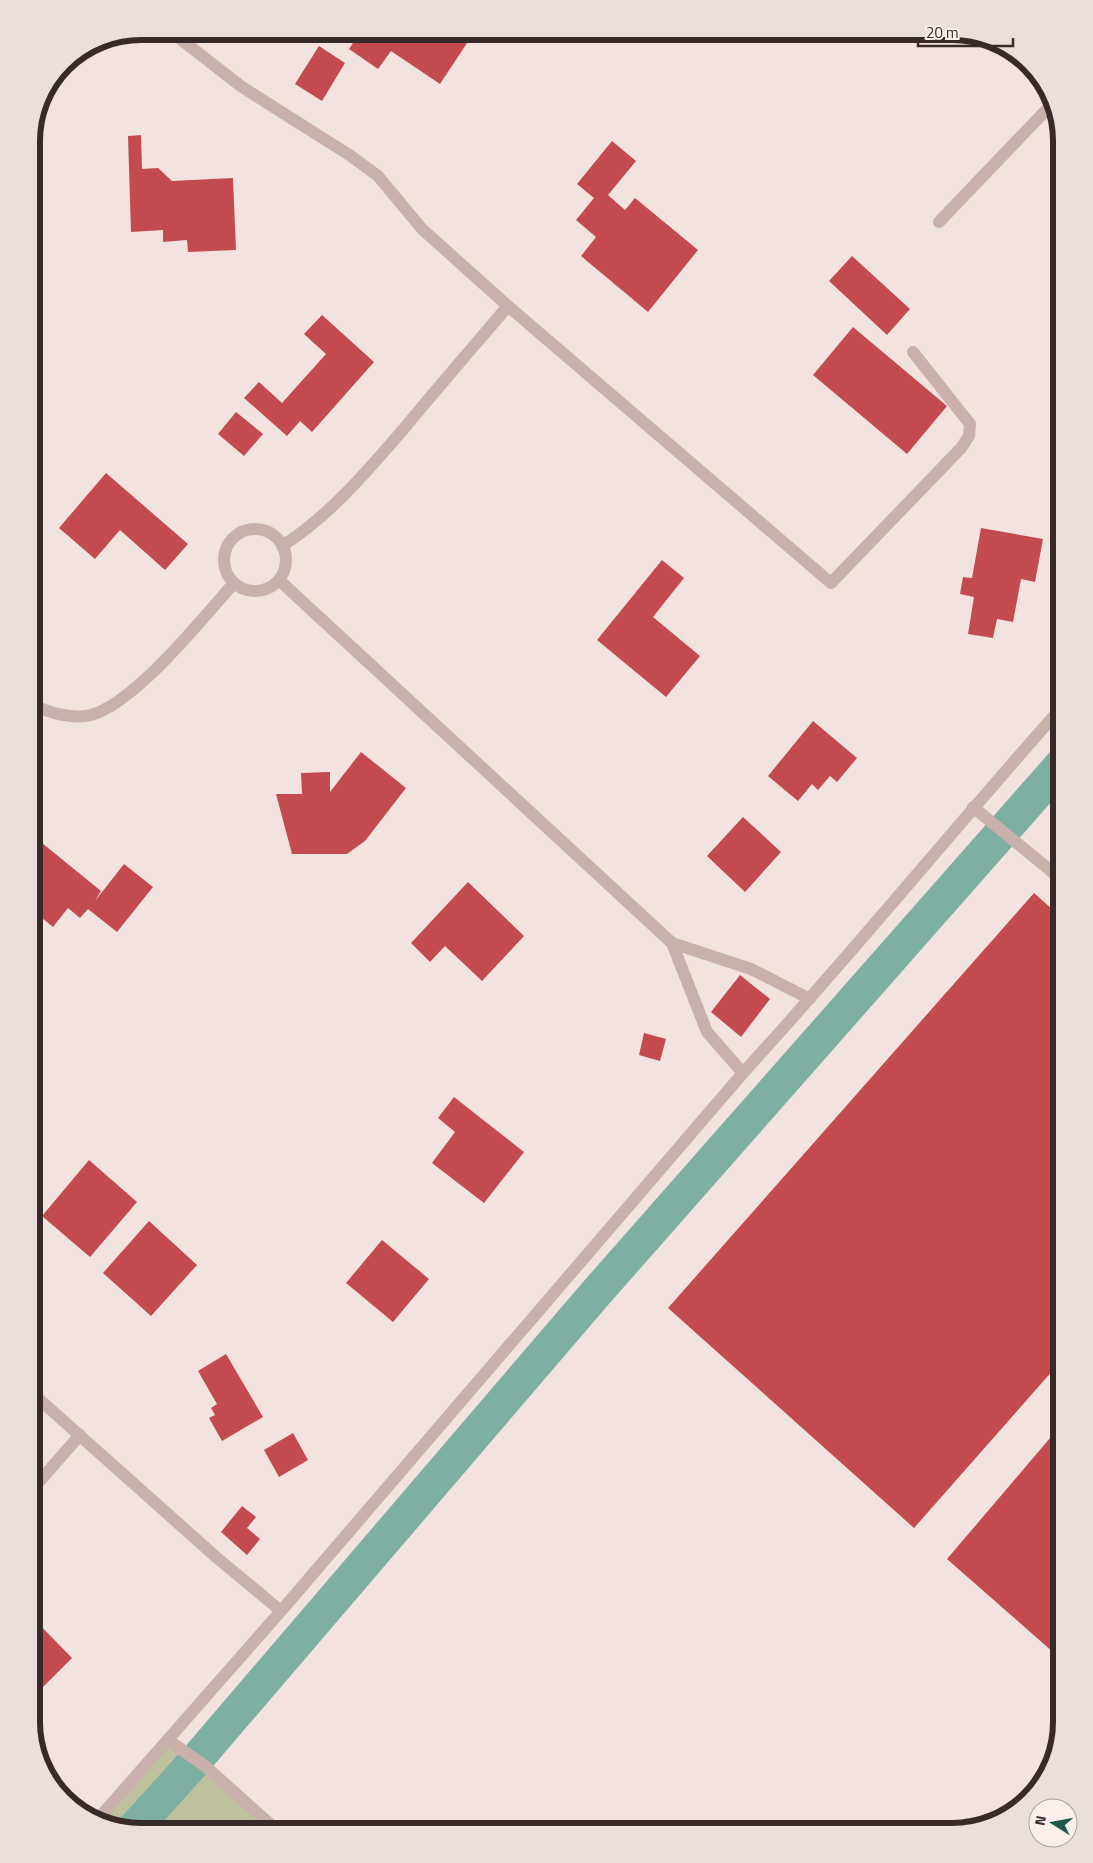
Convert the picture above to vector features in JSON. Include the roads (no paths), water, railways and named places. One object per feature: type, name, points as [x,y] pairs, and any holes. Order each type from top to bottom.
[{"type":"street","points":[[182,40],[242,87],[351,156],[378,176],[422,229],[508,306],[832,583],[962,448],[969,436],[970,424],[913,352]]},
{"type":"street","points":[[939,222],[1048,108]]},
{"type":"street","points":[[282,546],[306,532],[336,504],[389,446],[508,306]]},
{"type":"street","points":[[251,530],[266,531],[272,535],[282,546],[286,564],[279,580],[265,590],[257,591],[249,591],[234,583],[226,570],[225,554],[231,541],[237,535],[251,530]]},
{"type":"street","points":[[279,580],[672,943],[751,969],[810,999]]},
{"type":"street","points":[[40,707],[67,716],[90,716],[114,704],[156,669],[234,583]]},
{"type":"street","points":[[101,1815],[281,1611],[742,1074],[810,999],[973,807],[1053,717]]},
{"type":"street","points":[[973,807],[1053,873]]},
{"type":"street","points":[[672,943],[707,1032],[742,1074]]},
{"type":"street","points":[[40,1400],[216,1557],[281,1611]]},
{"type":"street","points":[[40,1481],[80,1436]]},
{"type":"street","points":[[168,1740],[212,1772],[269,1823]]},
{"type":"waterway","points":[[139,1823],[196,1760],[596,1293],[1053,774]]}]
